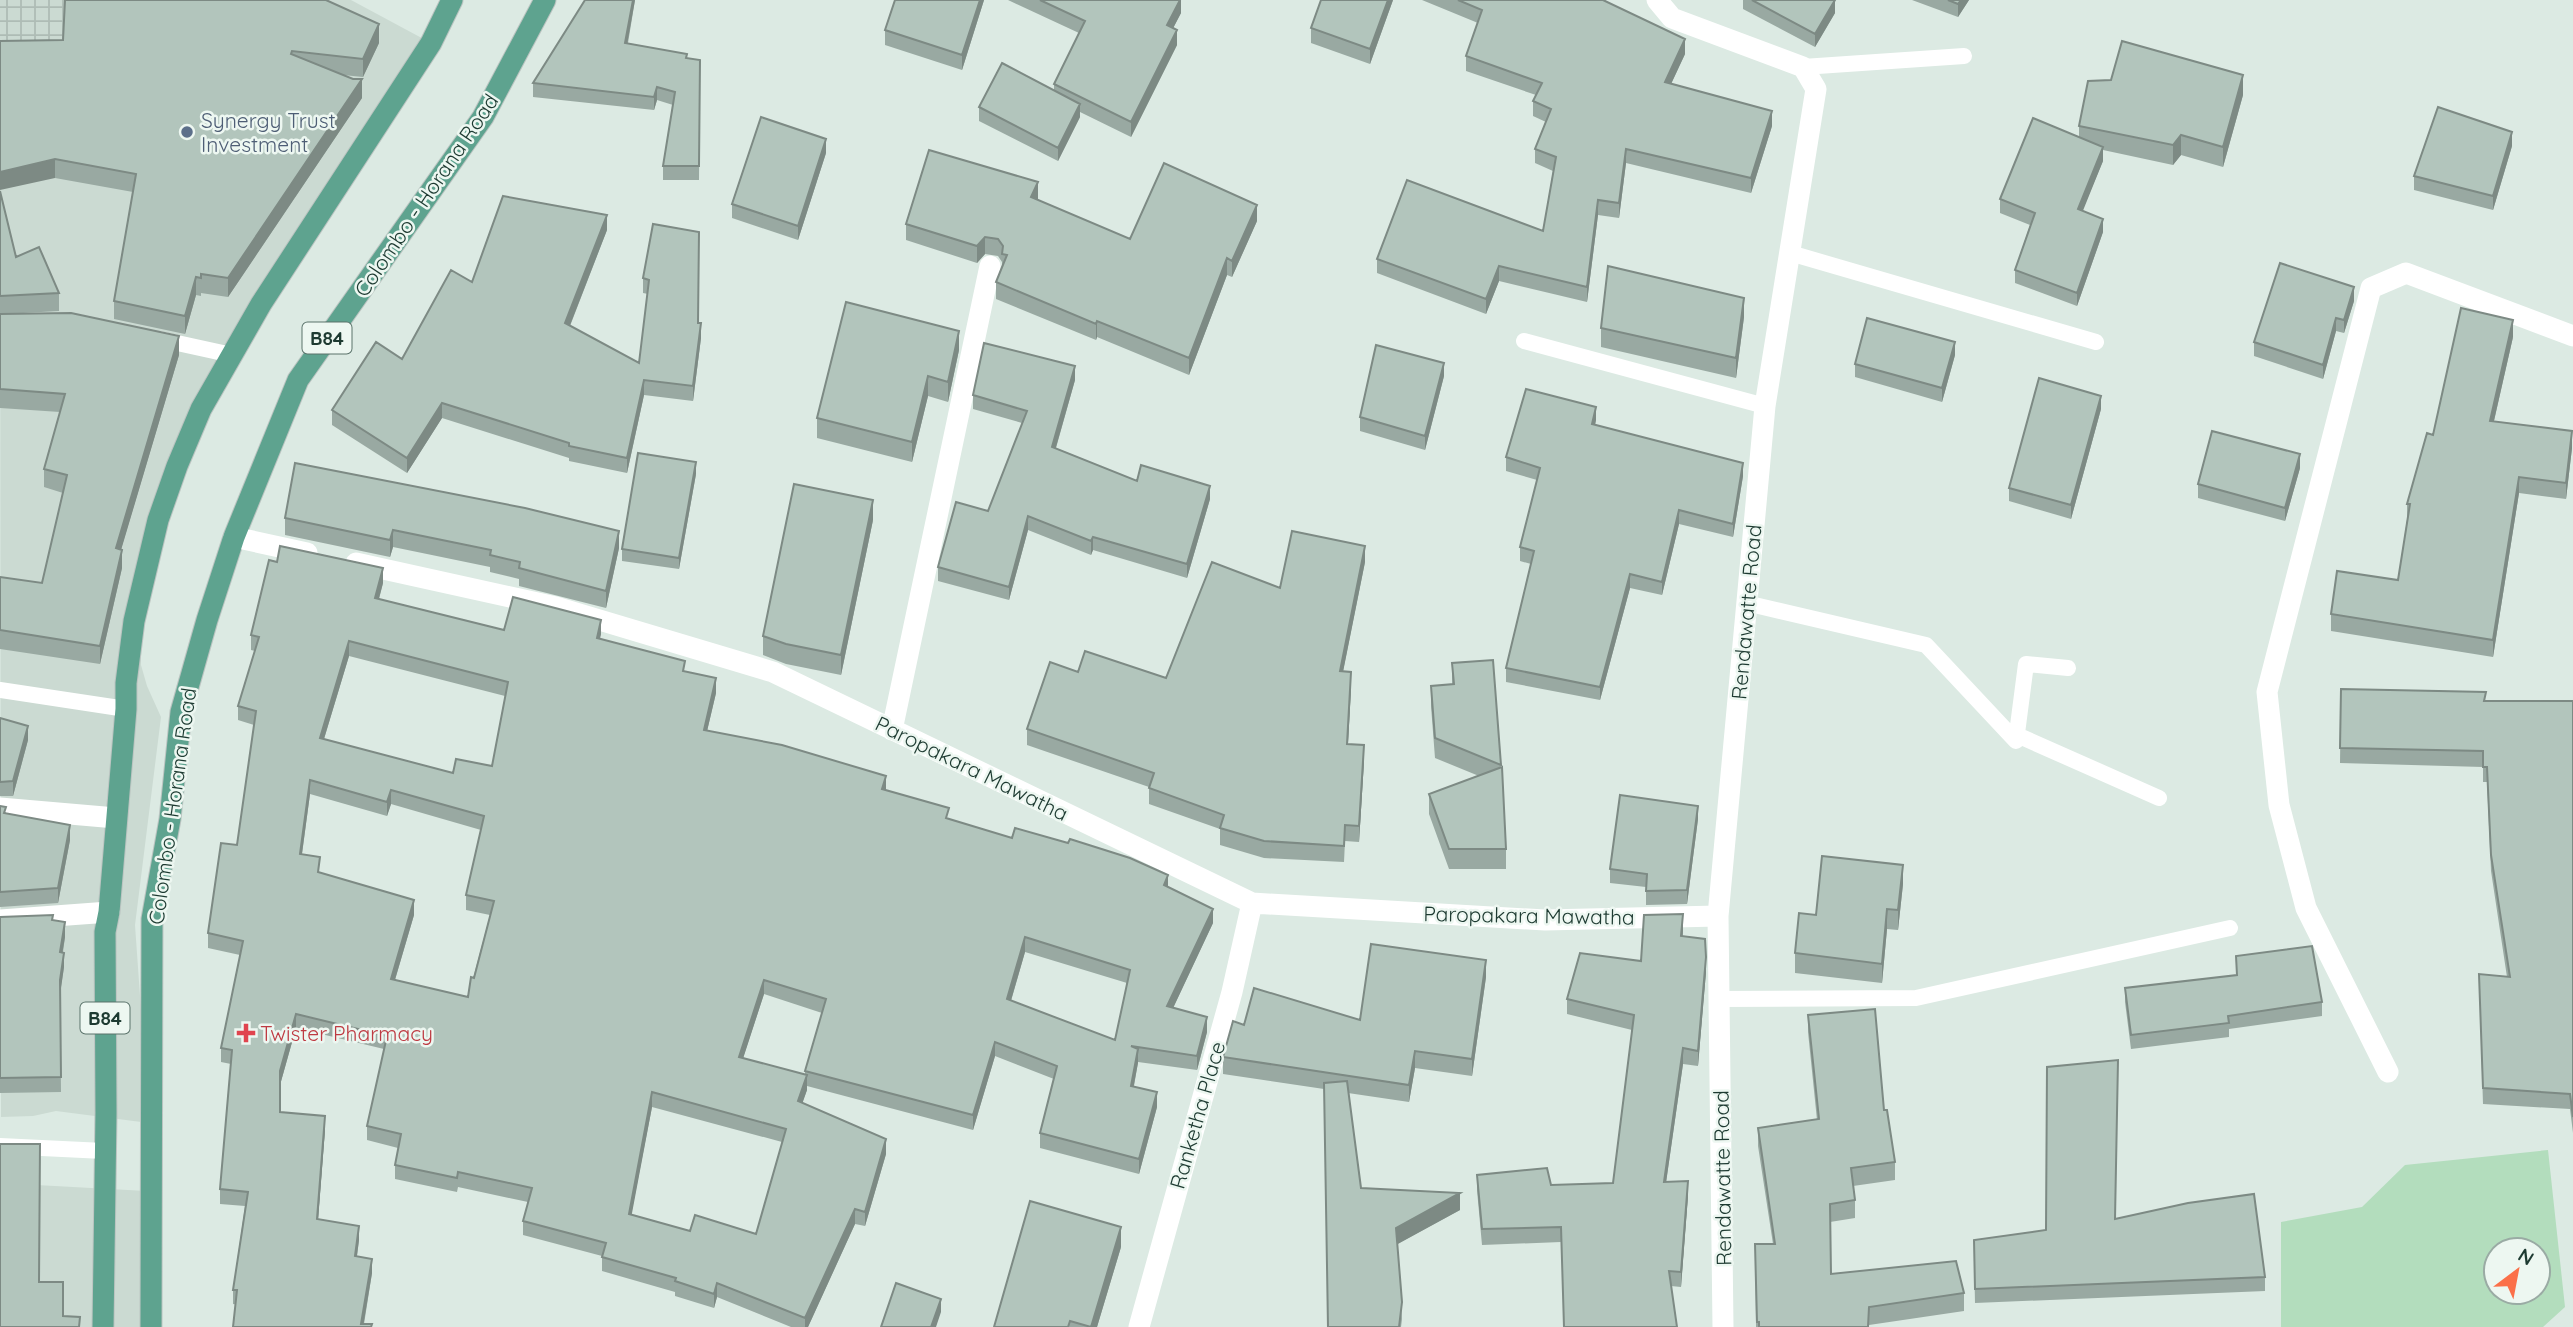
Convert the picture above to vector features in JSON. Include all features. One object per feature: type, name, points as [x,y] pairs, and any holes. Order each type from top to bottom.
[{"type":"main road","name":"B84","points":[[103,1327],[105,932],[109,912],[126,683],[134,621],[158,520],[201,409],[261,304],[431,43],[452,0]]},
{"type":"main road","name":"Colombo - Horana Road","points":[[151,1327],[152,919],[170,819],[181,712],[233,537],[298,380],[483,117],[545,0]]},
{"type":"street","points":[[1657,0],[1672,18],[1803,67]]},
{"type":"street","name":"Rendawatte Road","points":[[1723,1327],[1718,916],[1765,406],[1816,89],[1803,67]]},
{"type":"street","points":[[891,730],[990,266]]},
{"type":"street","points":[[2388,1072],[2306,908],[2280,806],[2267,692],[2371,288],[2406,273],[2573,336]]},
{"type":"street","name":"Paropakara Mawatha","points":[[233,537],[556,607],[773,672],[1252,903],[1545,920],[1718,916]]},
{"type":"street","points":[[0,808],[116,818]]},
{"type":"street","name":"Ranketha Place","points":[[1139,1327],[1232,992],[1252,903]]},
{"type":"street","points":[[0,920],[109,912]]},
{"type":"lane","points":[[1803,67],[1964,56]]},
{"type":"lane","points":[[1790,253],[2096,342]]},
{"type":"lane","points":[[139,335],[232,355]]},
{"type":"lane","points":[[1524,341],[1765,406]]},
{"type":"lane","points":[[1746,604],[1926,645],[2017,741],[2026,663],[2068,667]]},
{"type":"lane","points":[[0,690],[126,709]]},
{"type":"lane","points":[[2017,735],[2159,797]]},
{"type":"lane","points":[[1719,999],[1916,998],[2230,928]]},
{"type":"lane","points":[[0,1146],[104,1151]]},
{"type":"shaded area","points":[[0,0],[279,0],[258,40],[0,45]]},
{"type":"shaded area","points":[[279,0],[351,0],[431,43],[235,349],[149,562],[139,621],[141,665],[161,717],[135,925],[149,1123],[56,1111],[33,1116],[1,1117],[0,45]]},
{"type":"shaded area","points":[[0,1183],[146,1191],[153,1327],[0,1327]]},
{"type":"green space","points":[[2548,1150],[2565,1307],[2543,1327],[2281,1327],[2281,1222],[2362,1207],[2405,1165]]},
{"type":"building","points":[[65,0],[326,0],[379,24],[363,59],[292,51],[291,54],[353,79],[362,79],[228,278],[201,274],[201,278],[196,277],[185,316],[114,301],[136,174],[55,159],[0,172],[0,41],[63,40]]},
{"type":"building","points":[[585,0],[633,0],[625,43],[687,54],[686,58],[700,60],[699,166],[663,166],[675,92],[657,87],[654,97],[533,83]]},
{"type":"building","points":[[895,0],[980,0],[962,55],[885,30]]},
{"type":"building","points":[[1040,0],[1180,0],[1167,25],[1177,30],[1131,122],[1054,84],[1085,21]]},
{"type":"building","points":[[1321,0],[1388,0],[1370,49],[1311,28]]},
{"type":"building","points":[[1458,0],[1603,0],[1685,39],[1665,82],[1772,111],[1751,178],[1626,149],[1619,203],[1598,200],[1587,287],[1499,266],[1486,299],[1377,259],[1407,180],[1543,231],[1556,157],[1535,149],[1551,109],[1533,101],[1542,83],[1466,56],[1482,10]]},
{"type":"building","points":[[1752,0],[1835,0],[1815,34]]},
{"type":"building","points":[[2122,41],[2243,75],[2223,147],[2181,135],[2173,145],[2079,126],[2088,81],[2111,80]]},
{"type":"building","points":[[1002,63],[1080,104],[1058,148],[979,107]]},
{"type":"building","points":[[2438,107],[2512,132],[2493,196],[2414,176]]},
{"type":"building","points":[[761,117],[826,139],[798,226],[732,204]]},
{"type":"building","points":[[2033,118],[2103,147],[2078,209],[2103,219],[2077,293],[2015,270],[2035,213],[2000,199]]},
{"type":"building","points":[[929,150],[1038,182],[1031,197],[1130,239],[1164,163],[1257,205],[1232,261],[1227,258],[1189,358],[1097,321],[1096,324],[996,282],[1007,255],[1002,254],[1003,246],[998,239],[985,237],[977,246],[906,224]]},
{"type":"building","points":[[0,191],[16,257],[39,247],[59,293],[0,296]]},
{"type":"building","points":[[503,196],[607,215],[565,323],[639,363],[649,280],[643,278],[653,224],[699,232],[698,323],[701,323],[693,386],[644,380],[627,458],[569,446],[569,443],[442,403],[407,458],[332,410],[376,342],[402,359],[451,270],[472,282]]},
{"type":"building","points":[[2280,263],[2354,287],[2344,320],[2336,318],[2323,365],[2254,342]]},
{"type":"building","points":[[1608,266],[1744,298],[1736,358],[1601,328]]},
{"type":"building","points":[[846,302],[959,331],[948,382],[928,376],[912,442],[817,418]]},
{"type":"building","points":[[2461,308],[2513,320],[2490,421],[2572,431],[2566,483],[2519,477],[2493,640],[2331,614],[2337,571],[2398,580],[2410,504],[2407,504],[2427,433],[2433,435]]},
{"type":"building","points":[[71,313],[179,336],[116,548],[122,550],[100,646],[0,630],[0,577],[42,583],[67,475],[44,469],[65,394],[0,389],[0,314]]},
{"type":"building","points":[[1867,318],[1955,342],[1942,388],[1855,364]]},
{"type":"building","points":[[984,343],[1075,366],[1052,447],[1137,481],[1141,465],[1210,486],[1187,564],[1093,537],[1091,541],[1028,516],[1009,587],[938,567],[956,502],[988,511],[1027,411],[973,395]]},
{"type":"building","points":[[1376,345],[1444,363],[1425,436],[1360,417]]},
{"type":"building","points":[[2039,378],[2101,396],[2071,505],[2009,488]]},
{"type":"building","points":[[1526,389],[1596,407],[1592,424],[1743,463],[1733,524],[1679,510],[1662,582],[1630,574],[1600,687],[1506,668],[1534,551],[1520,547],[1540,468],[1506,457]]},
{"type":"building","points":[[2212,431],[2300,454],[2285,508],[2198,484]]},
{"type":"building","points":[[638,453],[696,462],[679,558],[622,549]]},
{"type":"building","points":[[295,463],[525,508],[619,531],[606,591],[519,568],[520,562],[490,555],[491,550],[393,530],[390,540],[285,518]]},
{"type":"building","points":[[794,484],[873,500],[841,655],[786,644],[763,636]]},
{"type":"building","points":[[1292,531],[1365,546],[1340,671],[1351,672],[1347,744],[1364,745],[1359,826],[1345,825],[1344,846],[1264,841],[1220,828],[1224,815],[1149,788],[1154,773],[1027,729],[1050,662],[1078,672],[1085,651],[1166,678],[1212,562],[1280,588]]},
{"type":"building","points":[[280,546],[383,568],[375,598],[504,630],[513,597],[601,620],[597,638],[685,661],[683,671],[716,678],[704,730],[782,745],[886,776],[882,789],[949,808],[946,818],[1012,838],[1015,828],[1068,843],[1070,839],[1130,858],[1168,875],[1164,885],[1213,909],[1167,1006],[1207,1017],[1197,1056],[1131,1046],[1138,1049],[1131,1086],[1157,1092],[1139,1159],[1040,1133],[1057,1066],[995,1042],[973,1115],[805,1071],[826,999],[764,980],[739,1057],[807,1075],[798,1101],[886,1139],[865,1212],[855,1209],[805,1318],[717,1283],[714,1294],[675,1281],[676,1278],[602,1257],[606,1243],[523,1221],[532,1188],[458,1172],[457,1178],[395,1165],[401,1134],[367,1126],[387,1036],[296,1014],[280,1071],[280,1112],[325,1116],[317,1219],[359,1226],[355,1256],[372,1259],[361,1324],[372,1324],[371,1327],[233,1327],[237,1290],[233,1290],[248,1192],[220,1189],[232,1050],[221,1048],[243,941],[208,933],[221,843],[237,845],[256,711],[238,706],[259,637],[251,635],[269,560],[277,562]],"holes":[[[349,641],[508,682],[492,766],[456,759],[453,773],[320,738]],[[310,780],[387,802],[391,790],[484,816],[466,895],[494,901],[474,978],[471,977],[468,997],[391,979],[414,900],[318,872],[320,857],[300,854]],[[1025,937],[1130,970],[1115,1040],[1007,999]],[[652,1092],[786,1129],[756,1234],[695,1215],[690,1231],[629,1214]]]},
{"type":"building","points":[[1493,660],[1501,765],[1435,738],[1431,686],[1454,684],[1452,663]]},
{"type":"building","points":[[2341,689],[2486,692],[2484,701],[2573,701],[2573,1117],[2570,1094],[2483,1088],[2479,974],[2510,977],[2491,855],[2487,767],[2483,767],[2483,751],[2340,748]]},
{"type":"building","points":[[0,718],[28,726],[13,781],[0,782]]},
{"type":"building","points":[[1502,767],[1506,849],[1449,849],[1429,794]]},
{"type":"building","points":[[1620,795],[1698,806],[1687,890],[1646,891],[1647,874],[1610,869]]},
{"type":"building","points":[[0,806],[6,807],[4,813],[70,825],[58,888],[0,892]]},
{"type":"building","points":[[1822,856],[1903,865],[1898,910],[1887,909],[1882,964],[1795,953],[1799,913],[1816,915]]},
{"type":"building","points":[[1683,914],[1681,936],[1705,939],[1706,957],[1698,1051],[1683,1048],[1664,1182],[1688,1181],[1681,1272],[1669,1271],[1677,1327],[1564,1327],[1561,1227],[1482,1229],[1477,1175],[1547,1168],[1551,1185],[1613,1183],[1634,1015],[1567,999],[1580,953],[1641,961],[1644,915]]},
{"type":"building","points":[[53,915],[52,920],[65,922],[60,952],[64,953],[60,980],[61,1077],[0,1078],[0,917]]},
{"type":"building","points":[[1371,944],[1486,960],[1472,1059],[1415,1051],[1409,1085],[1223,1057],[1233,1021],[1244,1025],[1254,988],[1360,1020]]},
{"type":"building","points":[[2312,946],[2322,1002],[2228,1016],[2229,1023],[2131,1035],[2125,988],[2237,975],[2236,956]]},
{"type":"building","points":[[1875,1009],[1884,1110],[1887,1110],[1895,1162],[1851,1168],[1855,1200],[1830,1204],[1831,1274],[1956,1261],[1964,1293],[1869,1307],[1868,1327],[1759,1327],[1755,1244],[1775,1244],[1758,1128],[1819,1119],[1808,1015]]},
{"type":"building","points":[[2118,1060],[2115,1219],[2188,1203],[2254,1194],[2265,1277],[1975,1289],[1974,1240],[2046,1230],[2047,1067]]},
{"type":"building","points":[[1347,1081],[1361,1188],[1460,1193],[1396,1228],[1402,1302],[1399,1327],[1328,1327],[1324,1083]]},
{"type":"building","points":[[0,1144],[40,1144],[39,1282],[63,1282],[63,1316],[80,1317],[79,1327],[0,1327]]},
{"type":"building","points":[[1030,1201],[1121,1227],[1091,1327],[1070,1321],[1068,1327],[994,1327]]},
{"type":"building","points":[[896,1283],[941,1299],[931,1327],[881,1327]]},
{"type":"place","name":"Synergy Trust Investment","points":[[187,132]]},
{"type":"place","name":"Twister Pharmacy","points":[[246,1033]]}]
